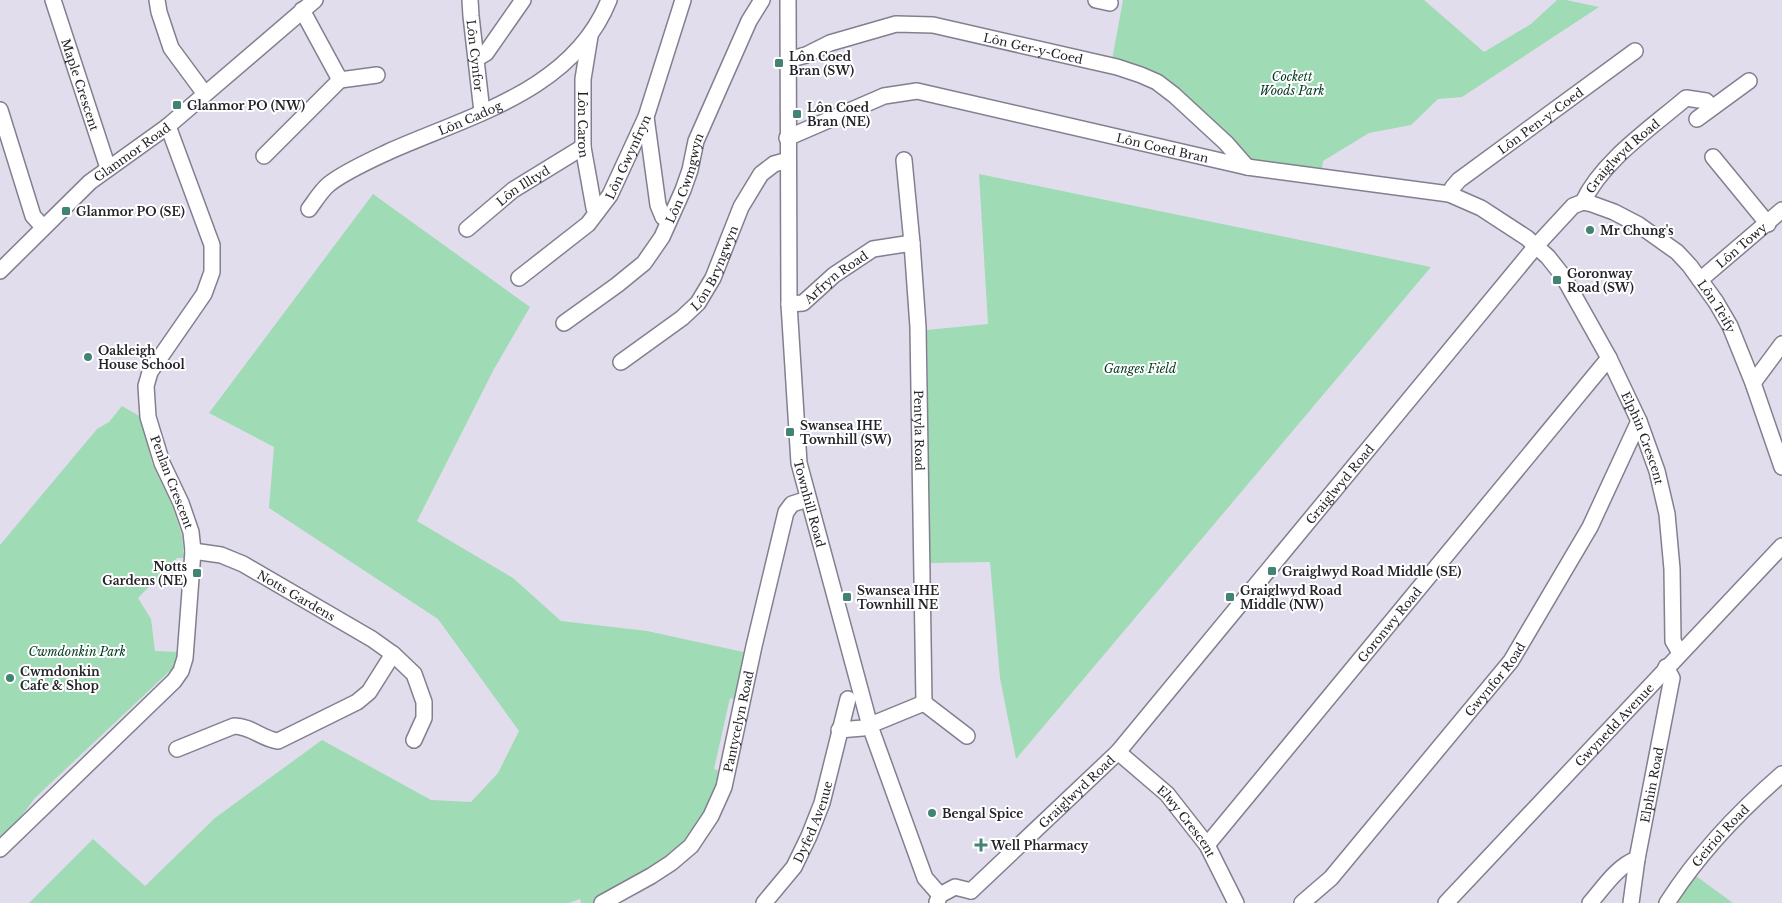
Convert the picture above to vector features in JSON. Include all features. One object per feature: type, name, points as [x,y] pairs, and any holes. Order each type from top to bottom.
[{"type":"street","name":"Maple Crescent","points":[[53,0],[108,168]]},
{"type":"street","points":[[157,0],[171,48],[204,94]]},
{"type":"street","name":"Glanmor Road","points":[[0,271],[90,182],[168,126],[315,0]]},
{"type":"street","name":"Lôn Cynfor","points":[[470,0],[482,112]]},
{"type":"street","points":[[476,59],[486,53],[523,0]]},
{"type":"street","name":"Lôn Cadog","points":[[309,209],[327,185],[367,162],[419,138],[465,121],[503,104],[550,74],[580,48],[604,12],[609,0]]},
{"type":"street","name":"Lôn Gwynfryn","points":[[518,278],[588,224],[614,189],[646,117],[683,0]]},
{"type":"street","name":"Lôn Cwmgwyn","points":[[564,323],[644,263],[662,237],[690,170],[696,141],[749,21],[762,0]]},
{"type":"street","name":"Townhill Road","points":[[788,0],[789,304],[799,463],[870,726],[925,878],[938,899]]},
{"type":"street","points":[[302,10],[340,80]]},
{"type":"street","name":"Lôn Ger-y-Coed","points":[[788,60],[806,55],[830,43],[896,24],[933,25],[1117,67],[1141,75],[1163,86],[1226,143],[1246,167]]},
{"type":"street","name":"Lôn Caron","points":[[590,34],[583,79],[583,147],[594,208],[597,212]]},
{"type":"street","name":"Lôn Pen-y-Coed","points":[[1449,194],[1459,180],[1635,50]]},
{"type":"street","points":[[264,156],[340,80],[377,75]]},
{"type":"street","points":[[1697,118],[1749,81]]},
{"type":"street","name":"Lôn Coed Bran","points":[[788,138],[884,96],[917,91],[1246,167],[1449,194],[1481,208],[1500,219],[1536,246]]},
{"type":"street","name":"Graiglwyd Road","points":[[972,897],[1118,752],[1536,246],[1573,206],[1583,202],[1589,189],[1606,167],[1686,98],[1706,101],[1712,107]]},
{"type":"street","points":[[0,110],[33,216],[43,227]]},
{"type":"street","points":[[646,117],[658,204],[663,217],[669,221]]},
{"type":"street","name":"Penlan Crescent","points":[[0,849],[174,681],[181,671],[185,658],[193,551],[191,532],[182,503],[162,463],[148,417],[146,386],[150,372],[204,294],[212,272],[212,245],[168,126]]},
{"type":"street","name":"Lôn Illtyd","points":[[467,229],[512,190],[583,147]]},
{"type":"street","points":[[0,161],[13,152]]},
{"type":"street","points":[[1713,157],[1768,224]]},
{"type":"street","name":"Lôn Bryngwyn","points":[[621,362],[682,318],[698,303],[713,278],[741,207],[761,174],[774,164],[788,160]]},
{"type":"street","name":"Pentyla Road","points":[[904,160],[918,327],[924,703]]},
{"type":"street","name":"Lôn Teify","points":[[1583,202],[1614,212],[1663,240],[1677,252],[1700,280],[1730,326],[1753,383],[1782,467]]},
{"type":"street","name":"Lôn Towy","points":[[1700,280],[1768,224],[1782,210]]},
{"type":"street","name":"Arfryn Road","points":[[789,304],[803,303],[834,274],[873,249],[912,243]]},
{"type":"street","name":"Elphin Crescent","points":[[1536,246],[1548,257],[1563,276],[1609,358],[1639,421],[1656,471],[1667,514],[1672,569],[1673,641],[1680,653]]},
{"type":"street","points":[[1753,383],[1782,344]]},
{"type":"street","name":"Goronwy Road","points":[[1207,846],[1609,358]]},
{"type":"street","name":"Gwynfor Road","points":[[1302,903],[1331,878],[1511,661],[1590,527],[1639,421]]},
{"type":"street","name":"Pantycelyn Road","points":[[602,903],[671,863],[691,846],[711,816],[724,787],[754,646],[786,512],[792,504],[808,499]]},
{"type":"street","name":"Gwynedd Avenue","points":[[1446,903],[1666,667],[1782,546]]},
{"type":"street","name":"Notts Gardens","points":[[193,551],[221,555],[243,564],[372,639],[393,654],[414,674],[424,702],[424,718],[414,740]]},
{"type":"street","points":[[177,749],[234,726],[244,726],[269,740],[278,741],[357,702],[369,692],[393,654]]},
{"type":"street","name":"Elphin Road","points":[[1631,903],[1637,859],[1672,678],[1666,667]]},
{"type":"street","name":"Dyfed Avenue","points":[[764,903],[794,867],[809,836],[822,803],[848,698]]},
{"type":"street","points":[[839,730],[864,728],[924,703],[966,736]]},
{"type":"street","name":"Elwy Crescent","points":[[1118,752],[1167,794],[1207,846],[1236,903]]},
{"type":"street","name":"Geiriol Road","points":[[1667,903],[1678,885],[1711,842],[1748,803],[1782,774]]},
{"type":"street","points":[[1590,903],[1627,862],[1637,859]]},
{"type":"street","points":[[938,899],[955,887],[972,897]]},
{"type":"green space","name":"Cockett Woods Park","points":[[1123,0],[1424,0],[1484,52],[1531,24],[1557,0],[1599,7],[1462,97],[1438,99],[1411,125],[1369,133],[1323,161],[1321,175],[1255,163],[1184,97],[1112,60]]},
{"type":"green space","name":"Ganges Field","points":[[979,174],[1431,267],[1016,759],[1000,678],[990,562],[930,563],[927,330],[988,324]]},
{"type":"green space","points":[[373,194],[530,307],[494,369],[417,521],[513,578],[561,621],[647,631],[748,653],[739,700],[730,698],[714,769],[723,772],[718,792],[687,843],[632,883],[594,903],[581,903],[580,899],[569,903],[29,903],[93,839],[145,886],[215,818],[322,740],[431,800],[471,802],[498,773],[519,731],[438,619],[269,508],[274,447],[209,413]]},
{"type":"green space","name":"Cwmdonkin Park","points":[[122,406],[141,417],[152,463],[173,507],[182,536],[184,558],[177,558],[138,598],[151,619],[155,651],[178,652],[177,664],[35,798],[11,830],[0,840],[0,545],[97,429],[109,422]]},
{"type":"green space","points":[[1696,876],[1733,903],[1676,903]]},
{"type":"place","name":"Lôn Coed Bran (SW)","points":[[779,63]]},
{"type":"place","name":"Glanmor PO (NW)","points":[[177,105]]},
{"type":"place","name":"Lôn Coed Bran (NE)","points":[[797,114]]},
{"type":"place","name":"Glanmor PO (SE)","points":[[66,211]]},
{"type":"place","name":"Mr Chung's","points":[[1590,230]]},
{"type":"place","name":"Goronway Road (SW)","points":[[1557,280]]},
{"type":"place","name":"Oakleigh House School","points":[[88,357]]},
{"type":"place","name":"Swansea IHE Townhill (SW)","points":[[790,432]]},
{"type":"place","name":"Graiglwyd Road Middle (SE)","points":[[1272,571]]},
{"type":"place","name":"Notts Gardens (NE)","points":[[197,573]]},
{"type":"place","name":"Swansea IHE Townhill NE","points":[[847,597]]},
{"type":"place","name":"Graiglwyd Road Middle (NW)","points":[[1230,597]]},
{"type":"place","name":"Cwmdonkin Cafe & Shop","points":[[10,678]]},
{"type":"place","name":"Bengal Spice","points":[[932,813]]},
{"type":"place","name":"Well Pharmacy","points":[[981,845]]}]
